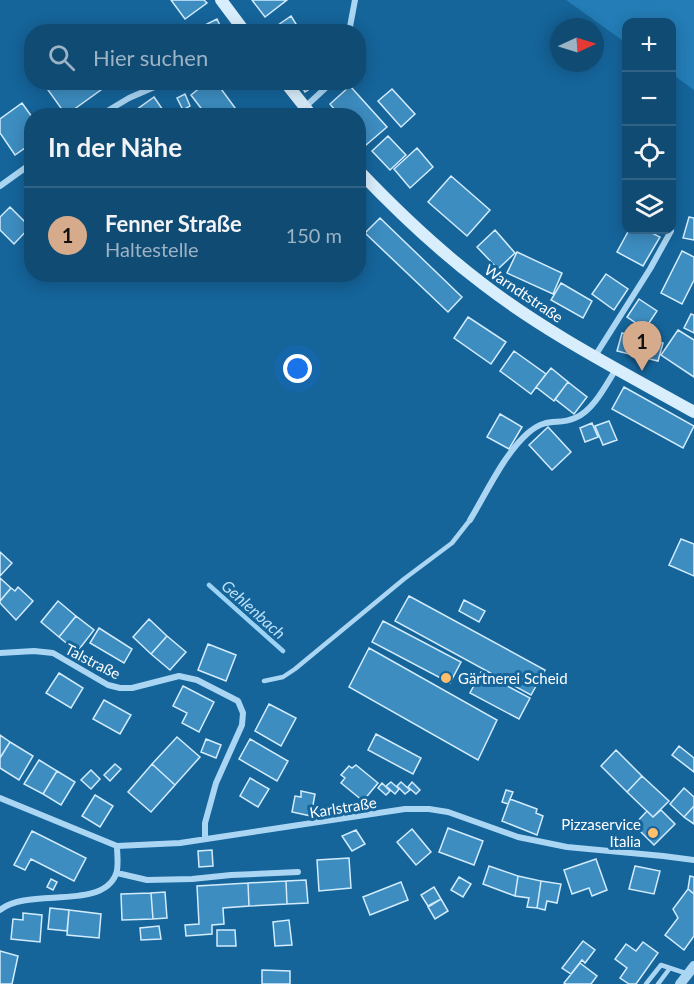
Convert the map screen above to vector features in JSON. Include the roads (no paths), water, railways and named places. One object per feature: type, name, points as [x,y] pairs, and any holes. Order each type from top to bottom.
[{"type":"main road","points":[[221,0],[239,24]]},
{"type":"main road","points":[[291,90],[306,108]]},
{"type":"main road","name":"Warndtstraße","points":[[366,178],[397,210],[482,284],[523,313],[616,369],[694,412]]},
{"type":"street","points":[[350,24],[355,0]]},
{"type":"street","points":[[112,108],[148,90]]},
{"type":"street","points":[[310,108],[325,90]]},
{"type":"street","points":[[0,186],[24,169]]},
{"type":"street","points":[[595,356],[640,286],[668,234]]},
{"type":"street","points":[[470,520],[514,448],[529,432],[543,422],[568,421],[577,418],[586,410],[616,369]]},
{"type":"street","name":"Talstraße","points":[[0,653],[34,651],[52,653],[108,685],[120,688],[132,688],[179,676],[196,680],[238,701],[243,713],[242,725],[216,783],[205,823],[205,839]]},
{"type":"street","name":"Karlstraße","points":[[0,798],[117,846],[154,845],[205,839],[405,809],[429,809],[448,812],[518,837],[567,847],[694,860]]},
{"type":"street","points":[[0,910],[6,905],[32,899],[94,893],[108,886],[117,873],[117,846]]},
{"type":"street","points":[[117,873],[147,880],[298,872]]},
{"type":"street","points":[[680,984],[691,970]]},
{"type":"lane","points":[[264,681],[283,676],[295,669],[404,579],[452,543],[470,520]]},
{"type":"lane","points":[[646,984],[661,965],[691,970]]},
{"type":"lane","points":[[658,984],[670,968]]},
{"type":"waterway","name":"Gehlenbach","points":[[209,585],[283,651]]},
{"type":"place","name":"Fenner Straße","points":[[642,371]]},
{"type":"place","name":"Gärtnerei Scheid","points":[[446,678]]},
{"type":"place","name":"Pizzaservice Italia","points":[[653,833]]}]
